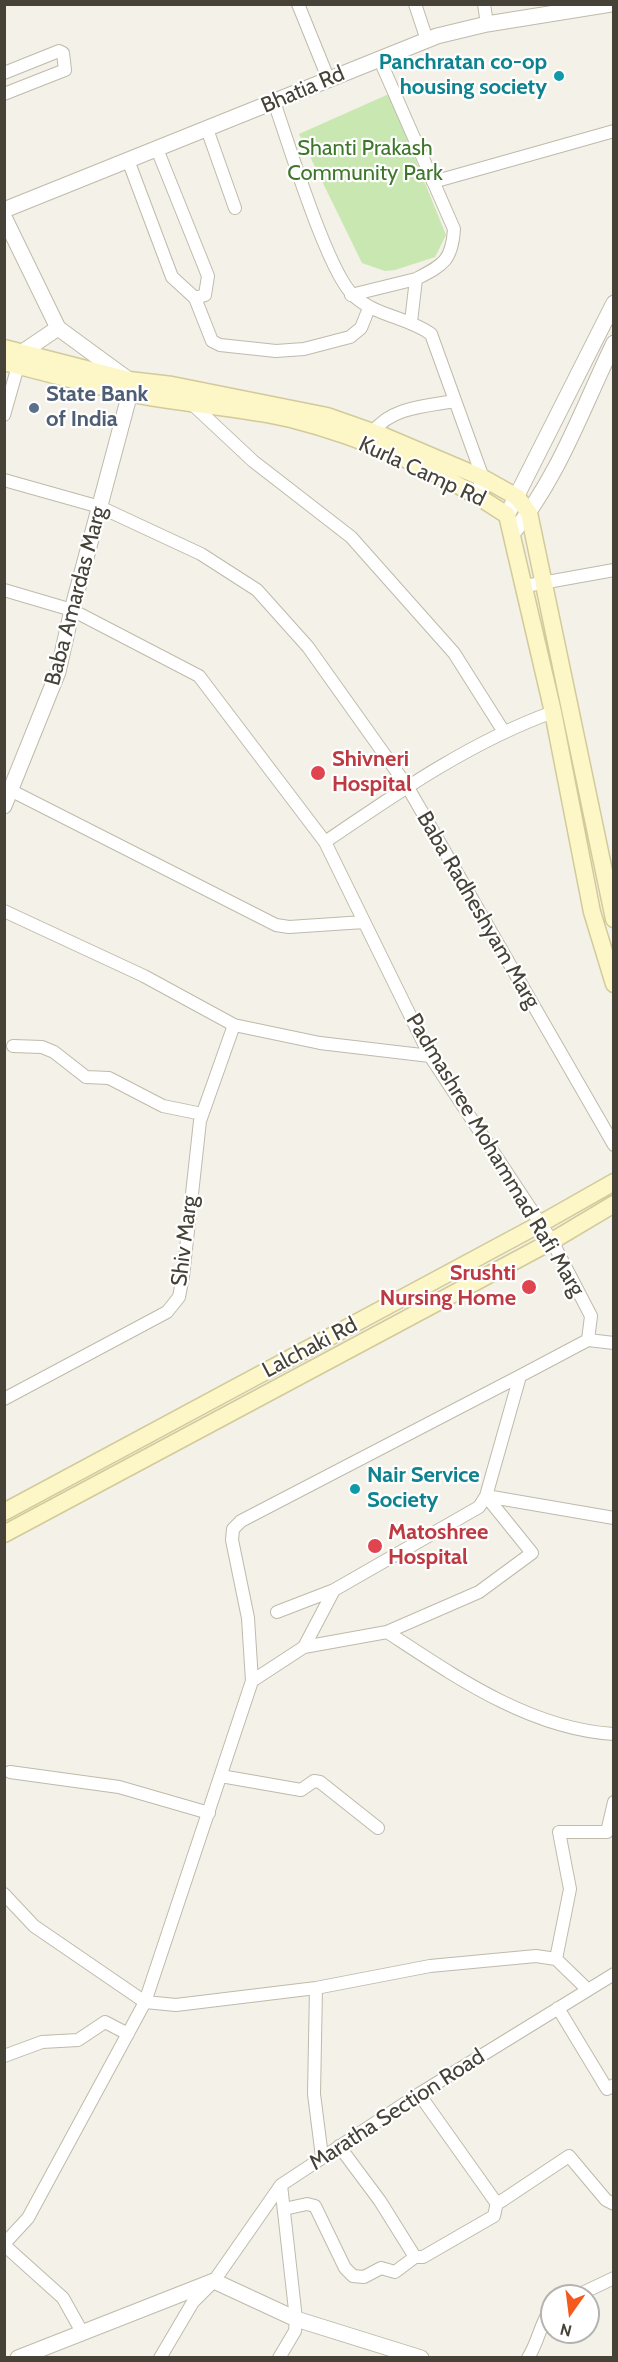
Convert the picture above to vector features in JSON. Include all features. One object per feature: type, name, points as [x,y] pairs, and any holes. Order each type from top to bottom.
[{"type":"main road","name":"Kurla Camp Rd","points":[[4,348],[15,360],[191,403],[289,419],[338,433],[392,455],[476,495],[507,515],[553,712],[592,912],[614,984]]},
{"type":"main road","name":"Kurla Camp Rd","points":[[130,387],[172,385],[327,416],[373,432],[483,478],[517,497],[529,513],[614,919]]},
{"type":"main road","name":"Lalchaki Rd","points":[[4,1512],[614,1182]]},
{"type":"main road","name":"Lalchaki Rd","points":[[4,1534],[552,1240],[614,1204]]},
{"type":"main road","points":[[333,1336],[339,1353]]},
{"type":"main road","points":[[219,1397],[225,1414]]},
{"type":"street","points":[[298,4],[328,78]]},
{"type":"street","points":[[415,4],[427,40]]},
{"type":"street","points":[[484,4],[487,24]]},
{"type":"street","name":"Bhatia Rd","points":[[4,210],[427,40],[487,24],[569,8],[611,4]]},
{"type":"street","points":[[4,72],[59,51],[63,53],[66,61],[65,70],[4,94]]},
{"type":"street","points":[[351,295],[416,279],[443,265],[453,248],[454,229],[379,58]]},
{"type":"street","points":[[274,102],[334,267],[351,295],[369,308],[411,322],[431,334],[483,478],[476,495]]},
{"type":"street","points":[[207,129],[235,208]]},
{"type":"street","points":[[433,182],[614,131]]},
{"type":"street","points":[[157,149],[208,276],[205,295],[195,298]]},
{"type":"street","points":[[128,160],[172,277],[195,298],[212,341],[220,345],[276,351],[303,349],[350,337],[361,328],[369,308]]},
{"type":"street","points":[[4,217],[58,328],[130,387]]},
{"type":"street","points":[[411,322],[416,279]]},
{"type":"street","points":[[507,515],[614,303]]},
{"type":"street","points":[[4,415],[15,360],[58,328]]},
{"type":"street","points":[[512,534],[529,513],[548,482],[614,343]]},
{"type":"street","name":"Baba Amardas Marg","points":[[4,806],[12,791],[58,672],[130,387]]},
{"type":"street","points":[[373,432],[380,422],[397,413],[455,401]]},
{"type":"street","points":[[191,403],[253,461],[351,537],[454,653],[504,732]]},
{"type":"street","name":"Baba Radheshyam Marg","points":[[4,480],[100,507],[201,554],[257,591],[308,647],[407,786],[614,1145]]},
{"type":"street","points":[[525,586],[614,570]]},
{"type":"street","name":"Padmashree Mohammad Rafi Marg","points":[[4,590],[72,610],[199,676],[325,842],[430,1056],[552,1240],[591,1316],[588,1340]]},
{"type":"street","points":[[325,842],[407,786],[504,732],[553,712]]},
{"type":"street","points":[[12,791],[276,925],[290,927],[364,922]]},
{"type":"street","points":[[4,911],[144,976],[234,1025],[320,1042],[430,1056]]},
{"type":"street","name":"Shiv Marg","points":[[4,1399],[167,1312],[174,1305],[183,1276],[202,1114],[234,1025]]},
{"type":"street","points":[[13,1046],[42,1047],[54,1052],[86,1077],[109,1078],[158,1103],[202,1114]]},
{"type":"street","points":[[82,2332],[63,2298],[4,2245],[28,2218],[145,2002],[252,1681],[248,1618],[232,1540],[233,1529],[241,1521],[588,1340],[614,1343]]},
{"type":"street","points":[[278,1612],[334,1590],[479,1507],[486,1496],[520,1376]]},
{"type":"street","points":[[486,1496],[614,1518]]},
{"type":"street","points":[[252,1681],[304,1647],[387,1632],[479,1592],[532,1553],[486,1496]]},
{"type":"street","points":[[304,1647],[334,1590]]},
{"type":"street","points":[[387,1632],[449,1672],[522,1711],[584,1732],[614,1734]]},
{"type":"street","points":[[10,1772],[119,1787],[209,1813]]},
{"type":"street","points":[[221,1776],[301,1790],[314,1781],[320,1782],[378,1828]]},
{"type":"street","points":[[556,1959],[570,1889],[559,1832],[608,1832],[614,1802]]},
{"type":"street","points":[[4,1894],[34,1926],[145,2002],[176,2005],[316,1988],[430,1966],[536,1956],[556,1959],[588,1990]]},
{"type":"street","name":"Maratha Section Road","points":[[160,2358],[193,2302],[214,2281],[281,2185],[419,2094],[614,1974]]},
{"type":"street","points":[[316,1988],[314,2094],[322,2157]]},
{"type":"street","points":[[558,2008],[607,2089],[614,2085]]},
{"type":"street","points":[[4,2056],[42,2042],[78,2040],[105,2022],[128,2034]]},
{"type":"street","points":[[419,2094],[497,2202]]},
{"type":"street","points":[[339,2146],[380,2201],[415,2257]]},
{"type":"street","points":[[284,2209],[307,2204],[315,2206],[345,2268],[353,2276],[364,2277],[381,2268],[395,2272],[415,2257],[423,2257],[494,2216],[497,2202],[569,2156],[606,2200],[614,2204]]},
{"type":"street","points":[[279,2358],[295,2331],[296,2319],[281,2185]]},
{"type":"street","points":[[600,2285],[614,2278]]},
{"type":"street","points":[[18,2358],[214,2281],[296,2319],[421,2358]]},
{"type":"street","points":[[528,2358],[537,2344],[540,2329]]},
{"type":"green space","name":"Shanti Prakash Community Park","points":[[389,94],[446,235],[435,257],[385,271],[362,263],[299,134]]},
{"type":"place","name":"Panchratan co-op housing society","points":[[559,76]]},
{"type":"place","name":"State Bank of India","points":[[34,408]]},
{"type":"place","name":"Shivneri Hospital","points":[[318,773]]},
{"type":"place","name":"Srushti Nursing Home","points":[[529,1287]]},
{"type":"place","name":"Nair Service Society","points":[[355,1489]]},
{"type":"place","name":"Matoshree Hospital","points":[[375,1546]]}]
